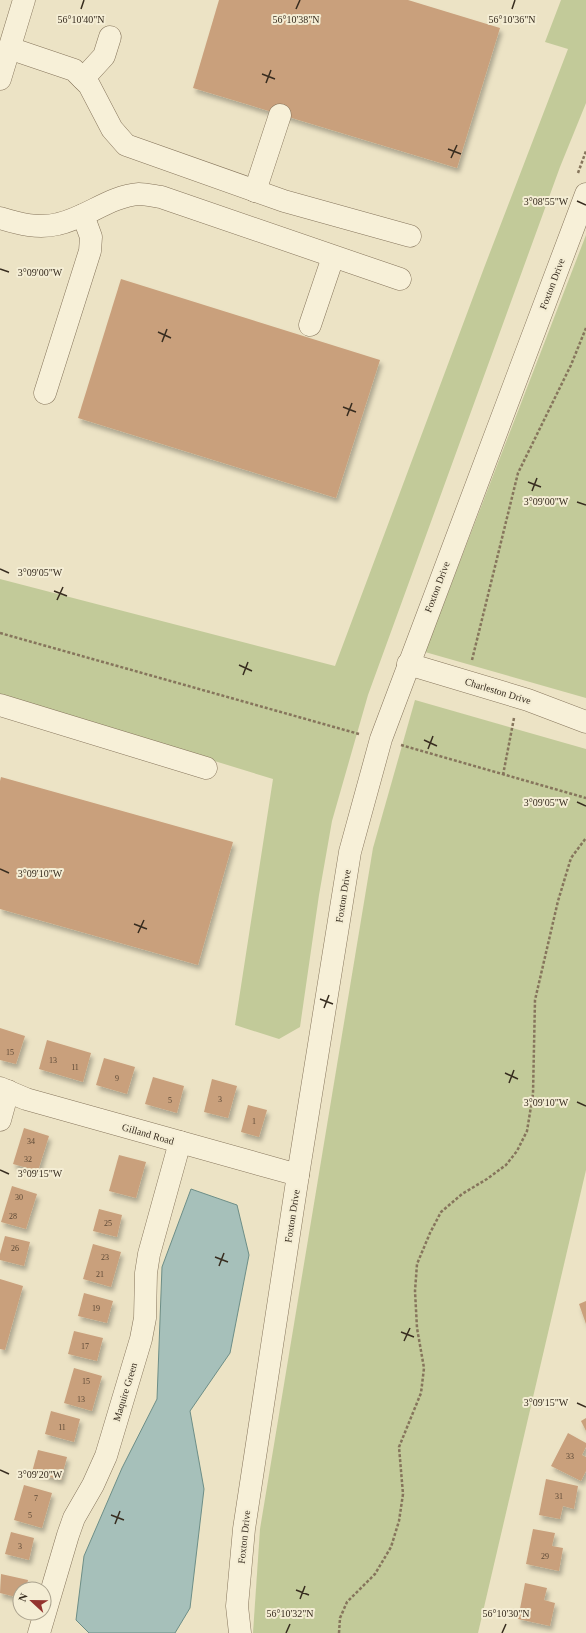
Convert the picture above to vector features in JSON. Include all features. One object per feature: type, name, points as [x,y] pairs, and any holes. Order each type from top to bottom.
[{"type":"street","points":[[0,79],[24,0]]},
{"type":"street","points":[[83,79],[104,56],[110,37]]},
{"type":"street","points":[[9,48],[74,70],[89,85],[112,129],[126,145],[284,201],[410,236]]},
{"type":"street","points":[[255,191],[280,115]]},
{"type":"street","points":[[0,218],[17,223],[45,226],[59,224],[115,200],[140,194],[149,195],[161,197],[400,279]]},
{"type":"street","name":"Foxton Drive","points":[[240,1633],[237,1606],[244,1529],[298,1175],[350,852],[380,739],[586,194]]},
{"type":"street","points":[[45,393],[90,252],[91,238],[83,215]]},
{"type":"street","points":[[310,325],[333,257]]},
{"type":"street","name":"Charleston Drive","points":[[408,664],[519,698],[586,722]]},
{"type":"street","points":[[0,705],[206,768]]},
{"type":"street","points":[[0,1120],[4,1090]]},
{"type":"street","name":"Gilland Road","points":[[4,1090],[26,1099],[298,1175]]},
{"type":"street","name":"Maquire Green","points":[[39,1633],[74,1518],[93,1485],[106,1456],[141,1339],[145,1318],[146,1273],[149,1254],[180,1142]]},
{"type":"path","points":[[467,682],[518,473],[571,365],[586,328]]},
{"type":"path","points":[[0,632],[586,798]]},
{"type":"path","points":[[503,774],[519,698]]},
{"type":"path","points":[[339,1633],[340,1618],[347,1602],[375,1574],[391,1547],[399,1521],[403,1494],[399,1447],[421,1394],[424,1368],[417,1328],[415,1291],[417,1264],[441,1212],[462,1194],[487,1179],[506,1165],[517,1151],[527,1131],[533,1094],[535,1000],[558,901],[571,858],[586,838]]},
{"type":"green space","points":[[561,0],[586,0],[586,103],[560,167],[368,695],[332,821],[319,895],[300,1027],[279,1039],[235,1025],[273,779],[0,695],[0,579],[335,666],[484,268],[568,49],[545,42]]},
{"type":"green space","points":[[586,235],[586,698],[425,652]]},
{"type":"green space","points":[[415,700],[586,749],[586,1170],[478,1633],[253,1633],[260,1529],[373,848]]},
{"type":"water","points":[[191,1189],[237,1205],[249,1255],[230,1353],[190,1411],[204,1489],[190,1608],[175,1633],[89,1633],[76,1620],[84,1556],[122,1468],[157,1399],[162,1267]]},
{"type":"building","points":[[219,0],[408,0],[500,28],[457,168],[193,88]]},
{"type":"building","points":[[121,279],[380,360],[336,498],[78,418]]},
{"type":"building","points":[[1,777],[233,842],[198,965],[0,909]]},
{"type":"building","points":[[0,1028],[25,1036],[16,1064],[0,1060]]},
{"type":"building","points":[[47,1040],[91,1053],[83,1082],[39,1069]]},
{"type":"building","points":[[104,1058],[135,1067],[127,1094],[96,1085]]},
{"type":"building","points":[[153,1077],[184,1086],[177,1113],[145,1104]]},
{"type":"building","points":[[212,1079],[237,1086],[228,1118],[204,1112]]},
{"type":"building","points":[[248,1105],[267,1110],[259,1137],[241,1132]]},
{"type":"building","points":[[24,1128],[49,1136],[38,1171],[13,1164]]},
{"type":"building","points":[[119,1155],[146,1162],[136,1198],[109,1191]]},
{"type":"building","points":[[12,1186],[37,1194],[26,1229],[1,1222]]},
{"type":"building","points":[[99,1209],[122,1215],[117,1237],[93,1231]]},
{"type":"building","points":[[5,1236],[30,1242],[24,1266],[0,1260],[0,1254]]},
{"type":"building","points":[[93,1244],[121,1252],[111,1287],[83,1279]]},
{"type":"building","points":[[0,1279],[23,1286],[5,1350],[0,1349]]},
{"type":"building","points":[[84,1293],[113,1301],[107,1323],[78,1316]]},
{"type":"building","points":[[586,1301],[586,1324],[579,1304]]},
{"type":"building","points":[[74,1331],[103,1338],[97,1361],[68,1354]]},
{"type":"building","points":[[74,1368],[102,1376],[92,1411],[64,1403]]},
{"type":"building","points":[[51,1411],[80,1419],[74,1442],[45,1434]]},
{"type":"building","points":[[586,1418],[586,1431],[581,1421]]},
{"type":"building","points":[[568,1433],[586,1443],[586,1447],[582,1455],[586,1457],[586,1471],[581,1481],[551,1466]]},
{"type":"building","points":[[38,1450],[67,1457],[61,1480],[32,1472]]},
{"type":"building","points":[[546,1479],[578,1486],[574,1509],[563,1506],[560,1519],[539,1515]]},
{"type":"building","points":[[24,1485],[52,1493],[42,1528],[14,1520]]},
{"type":"building","points":[[533,1529],[555,1533],[552,1546],[563,1548],[559,1571],[526,1564]]},
{"type":"building","points":[[11,1532],[34,1538],[29,1560],[5,1554]]},
{"type":"building","points":[[1,1574],[28,1580],[12,1581],[12,1596],[0,1593]]},
{"type":"building","points":[[525,1583],[547,1588],[544,1600],[555,1603],[550,1626],[518,1619]]}]
